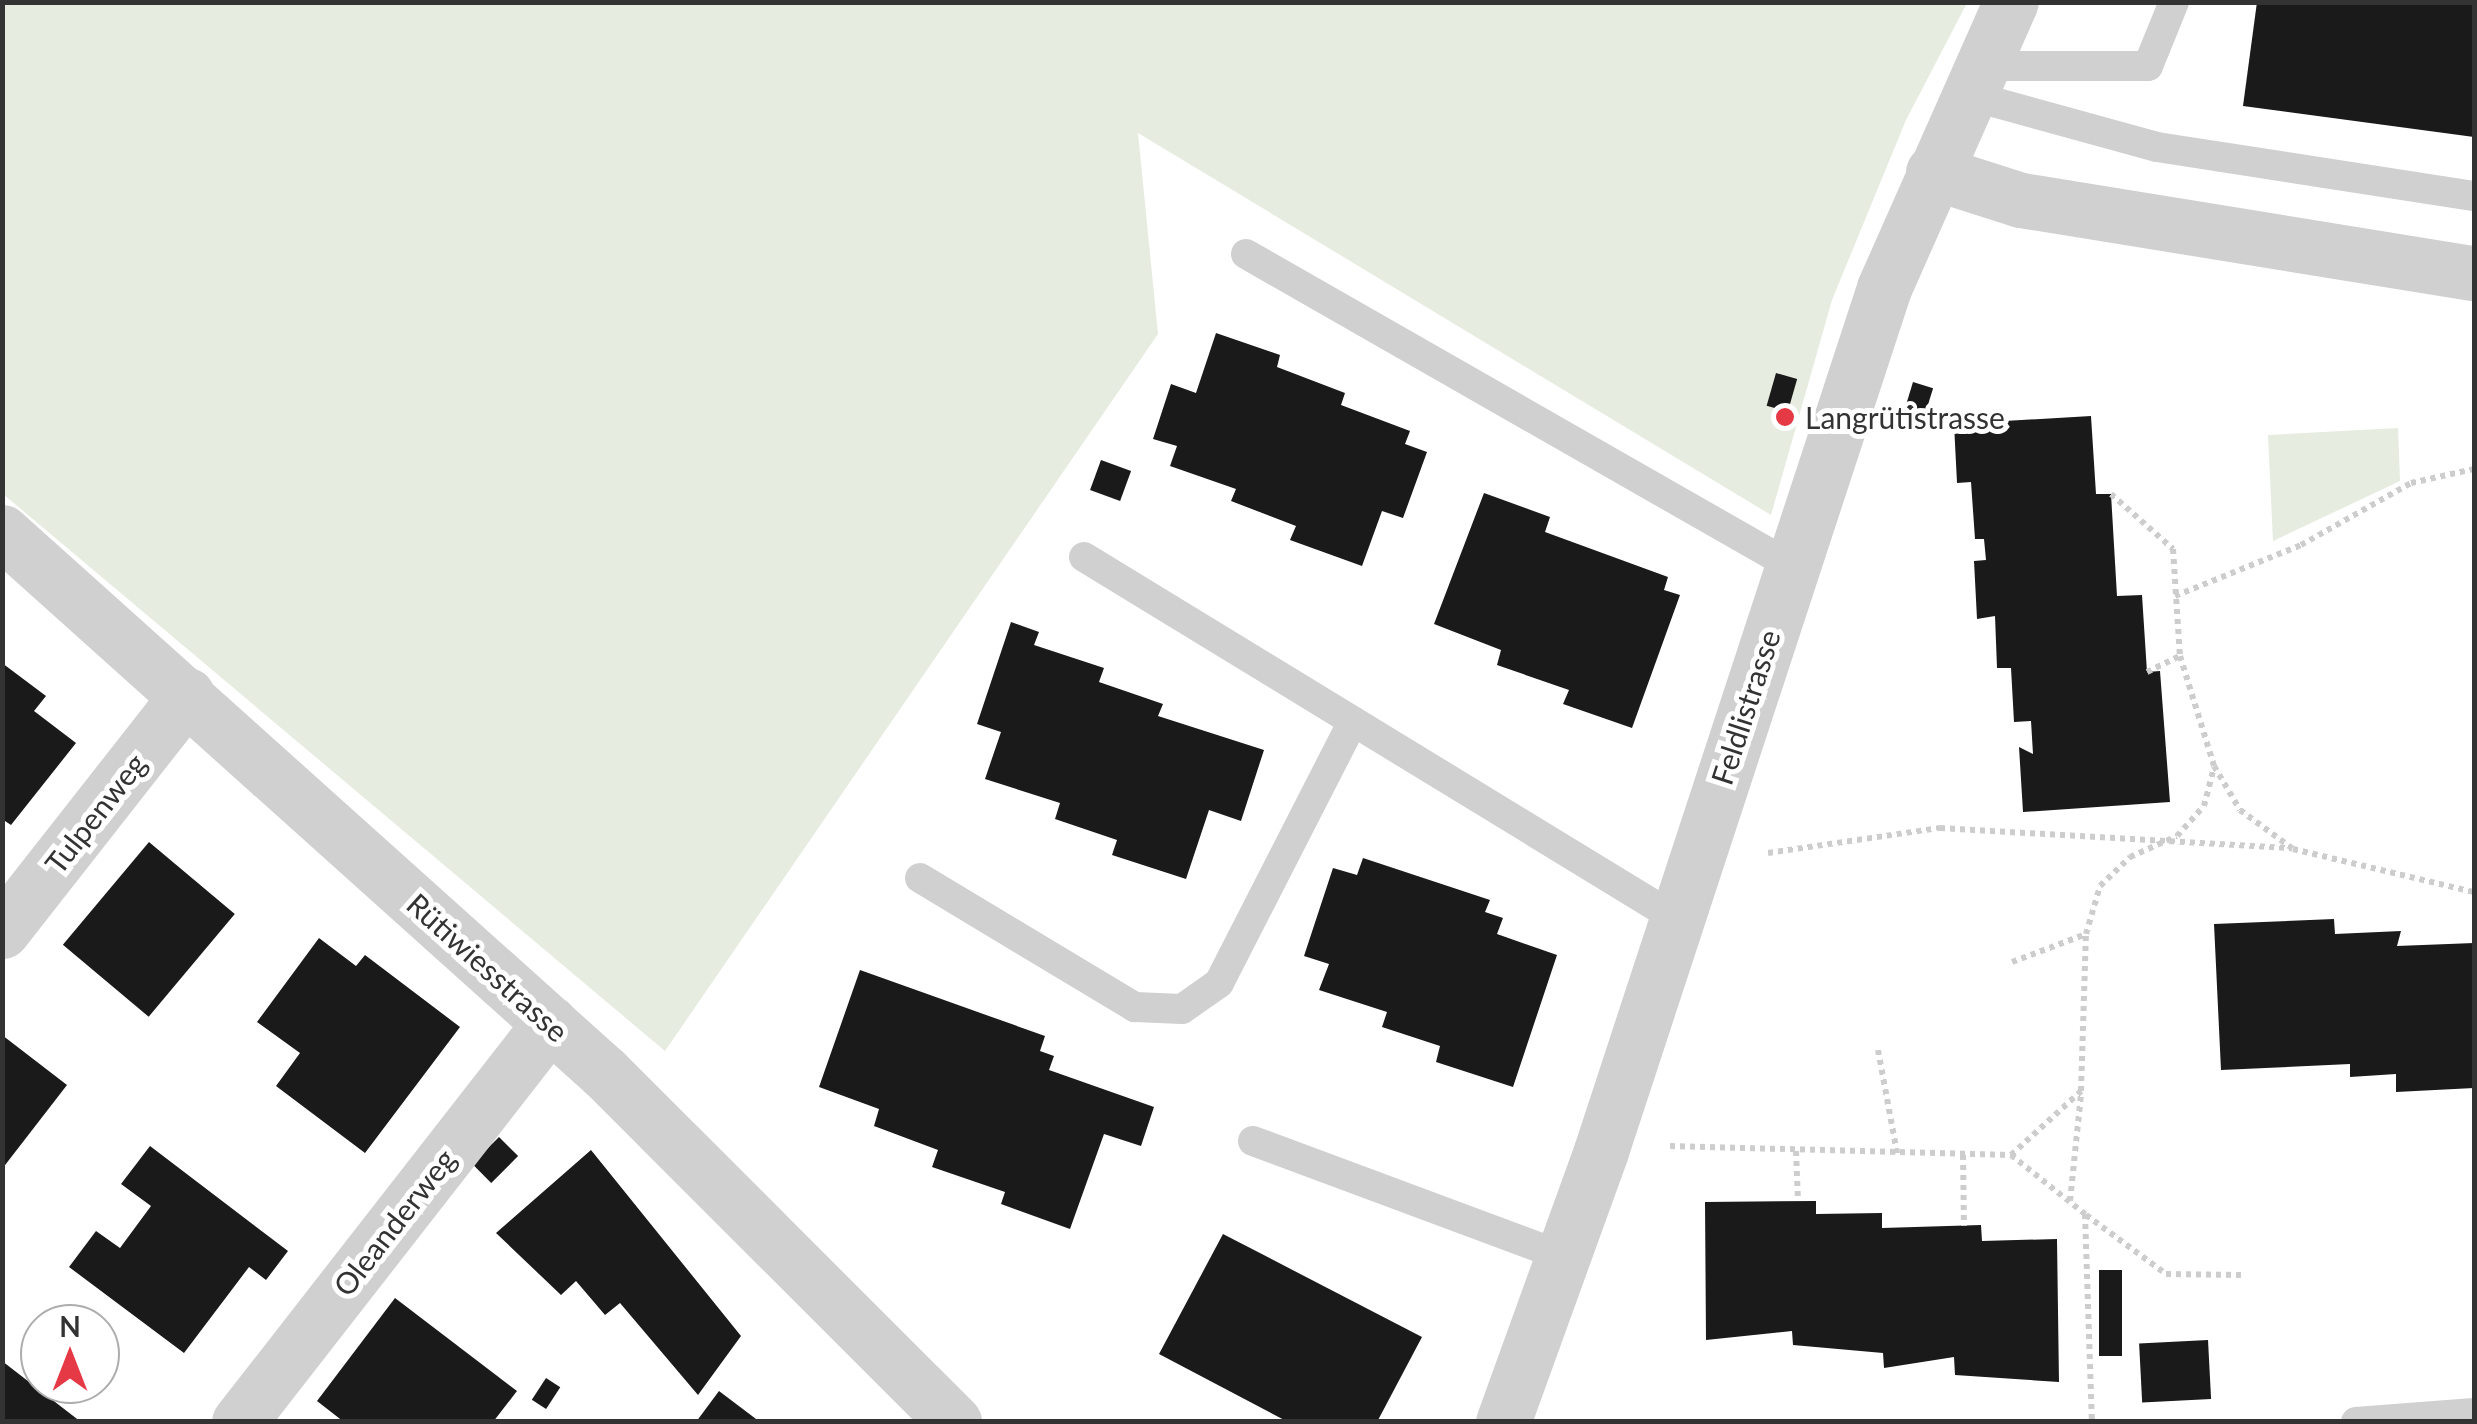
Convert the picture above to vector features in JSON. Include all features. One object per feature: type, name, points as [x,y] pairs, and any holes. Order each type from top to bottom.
[{"type":"street","name":"Feldlistrasse","points":[[1502,1422],[1601,1151],[1790,564],[1884,288],[2010,2]]},
{"type":"street","points":[[1933,172],[2021,200],[2474,273]]},
{"type":"street","name":"Rütiwiesstrasse","points":[[2,532],[550,1023],[954,1422]]},
{"type":"street","name":"Tulpenweg","points":[[2,930],[187,695]]},
{"type":"street","name":"Oleanderweg","points":[[239,1422],[550,1023]]},
{"type":"lane","points":[[1974,81],[2148,66],[2174,2]]},
{"type":"lane","points":[[1974,81],[2157,146],[2474,196]]},
{"type":"lane","points":[[1246,254],[1790,564]]},
{"type":"lane","points":[[1084,557],[1677,919]]},
{"type":"lane","points":[[920,878],[1135,1007],[1182,1010],[1219,983],[1354,720]]},
{"type":"lane","points":[[1253,1141],[1563,1256]]},
{"type":"lane","points":[[2356,1422],[2474,1413]]},
{"type":"path","points":[[2176,596],[2301,545],[2411,483],[2474,469]]},
{"type":"path","points":[[2111,494],[2173,549],[2180,656],[2214,766],[2240,810],[2293,848]]},
{"type":"path","points":[[2147,672],[2180,656]]},
{"type":"path","points":[[2070,1202],[2081,1091],[2086,934],[2100,886],[2130,857],[2177,836],[2204,806],[2214,766]]},
{"type":"path","points":[[1751,857],[1866,833],[1940,828],[2177,836],[2293,848],[2474,892]]},
{"type":"path","points":[[2012,962],[2086,934]]},
{"type":"path","points":[[1878,1050],[1897,1153]]},
{"type":"path","points":[[2011,1154],[2081,1091]]},
{"type":"path","points":[[1601,1151],[2011,1154],[2166,1274],[2241,1275]]},
{"type":"path","points":[[1796,1151],[1798,1201]]},
{"type":"path","points":[[1963,1154],[1964,1226]]},
{"type":"path","points":[[2085,1214],[2092,1422]]},
{"type":"shaded area","points":[[3,3],[1967,3],[1906,120],[1832,300],[1771,515],[1138,133],[1158,334],[665,1051],[3,494]]},
{"type":"shaded area","points":[[2398,428],[2400,481],[2273,541],[2268,435]]},
{"type":"building","points":[[2257,2],[2474,2],[2474,137],[2243,106]]},
{"type":"building","points":[[1216,333],[1280,355],[1277,367],[1345,393],[1341,405],[1410,431],[1405,444],[1427,452],[1403,518],[1382,511],[1362,566],[1290,540],[1296,526],[1231,501],[1236,489],[1170,466],[1177,446],[1153,439],[1171,384],[1196,393]]},
{"type":"building","points":[[1776,373],[1797,379],[1788,412],[1767,406]]},
{"type":"building","points":[[1913,382],[1933,388],[1923,422],[1903,415]]},
{"type":"building","points":[[2091,416],[2096,494],[2111,494],[2117,596],[2142,595],[2147,672],[2160,671],[2170,802],[2023,812],[2019,747],[2033,754],[2031,721],[2014,722],[2011,668],[1997,668],[1995,616],[1977,619],[1974,561],[1986,560],[1984,539],[1975,539],[1971,482],[1957,483],[1954,424]]},
{"type":"building","points":[[1101,460],[1131,471],[1120,501],[1090,490]]},
{"type":"building","points":[[1484,493],[1550,517],[1545,532],[1668,577],[1664,590],[1680,595],[1632,728],[1563,704],[1569,690],[1497,665],[1501,650],[1434,624]]},
{"type":"building","points":[[1011,622],[1039,632],[1034,645],[1104,668],[1099,682],[1163,704],[1158,716],[1264,750],[1241,821],[1209,810],[1186,879],[1112,855],[1117,840],[1055,819],[1060,803],[985,779],[1001,732],[977,724]]},
{"type":"building","points":[[2,663],[46,696],[34,711],[76,743],[11,825],[2,819]]},
{"type":"building","points":[[149,842],[235,914],[149,1017],[63,945]]},
{"type":"building","points":[[1363,858],[1490,900],[1485,912],[1503,918],[1497,934],[1557,955],[1513,1087],[1436,1062],[1440,1046],[1382,1027],[1387,1012],[1319,990],[1329,964],[1304,956],[1333,868],[1357,875]]},
{"type":"building","points":[[2334,919],[2335,934],[2401,931],[2397,946],[2474,943],[2474,1088],[2396,1092],[2396,1074],[2350,1077],[2350,1064],[2221,1070],[2214,924]]},
{"type":"building","points":[[319,938],[356,966],[365,955],[460,1027],[365,1153],[276,1086],[300,1053],[257,1022]]},
{"type":"building","points":[[860,970],[1045,1036],[1040,1051],[1054,1056],[1049,1070],[1154,1107],[1141,1146],[1104,1134],[1070,1229],[1001,1204],[1005,1192],[932,1167],[938,1150],[874,1126],[879,1109],[819,1087]]},
{"type":"building","points":[[2,1035],[67,1085],[2,1169]]},
{"type":"building","points":[[499,1137],[518,1156],[491,1183],[472,1164]]},
{"type":"building","points":[[150,1146],[288,1251],[266,1280],[249,1267],[184,1353],[69,1267],[96,1231],[120,1248],[151,1206],[121,1184]]},
{"type":"building","points":[[591,1150],[741,1336],[698,1395],[620,1303],[605,1315],[576,1281],[561,1295],[496,1233]]},
{"type":"building","points":[[1816,1201],[1816,1214],[1882,1213],[1882,1228],[1981,1225],[1982,1241],[2057,1239],[2059,1382],[1955,1375],[1954,1357],[1884,1368],[1883,1353],[1793,1345],[1792,1331],[1706,1340],[1705,1202]]},
{"type":"building","points":[[1223,1234],[1422,1337],[1377,1422],[1288,1422],[1159,1354]]},
{"type":"building","points":[[2099,1270],[2122,1270],[2122,1356],[2099,1356]]},
{"type":"building","points":[[395,1298],[517,1391],[493,1422],[344,1422],[317,1401]]},
{"type":"building","points":[[2208,1340],[2211,1399],[2142,1403],[2139,1344]]},
{"type":"building","points":[[2,1361],[20,1375],[20,1404],[58,1404],[81,1422],[2,1422]]},
{"type":"building","points":[[546,1378],[560,1387],[546,1409],[532,1400]]},
{"type":"building","points":[[719,1391],[760,1422],[696,1422]]},
{"type":"place","name":"Langrütistrasse","points":[[1785,417]]}]
